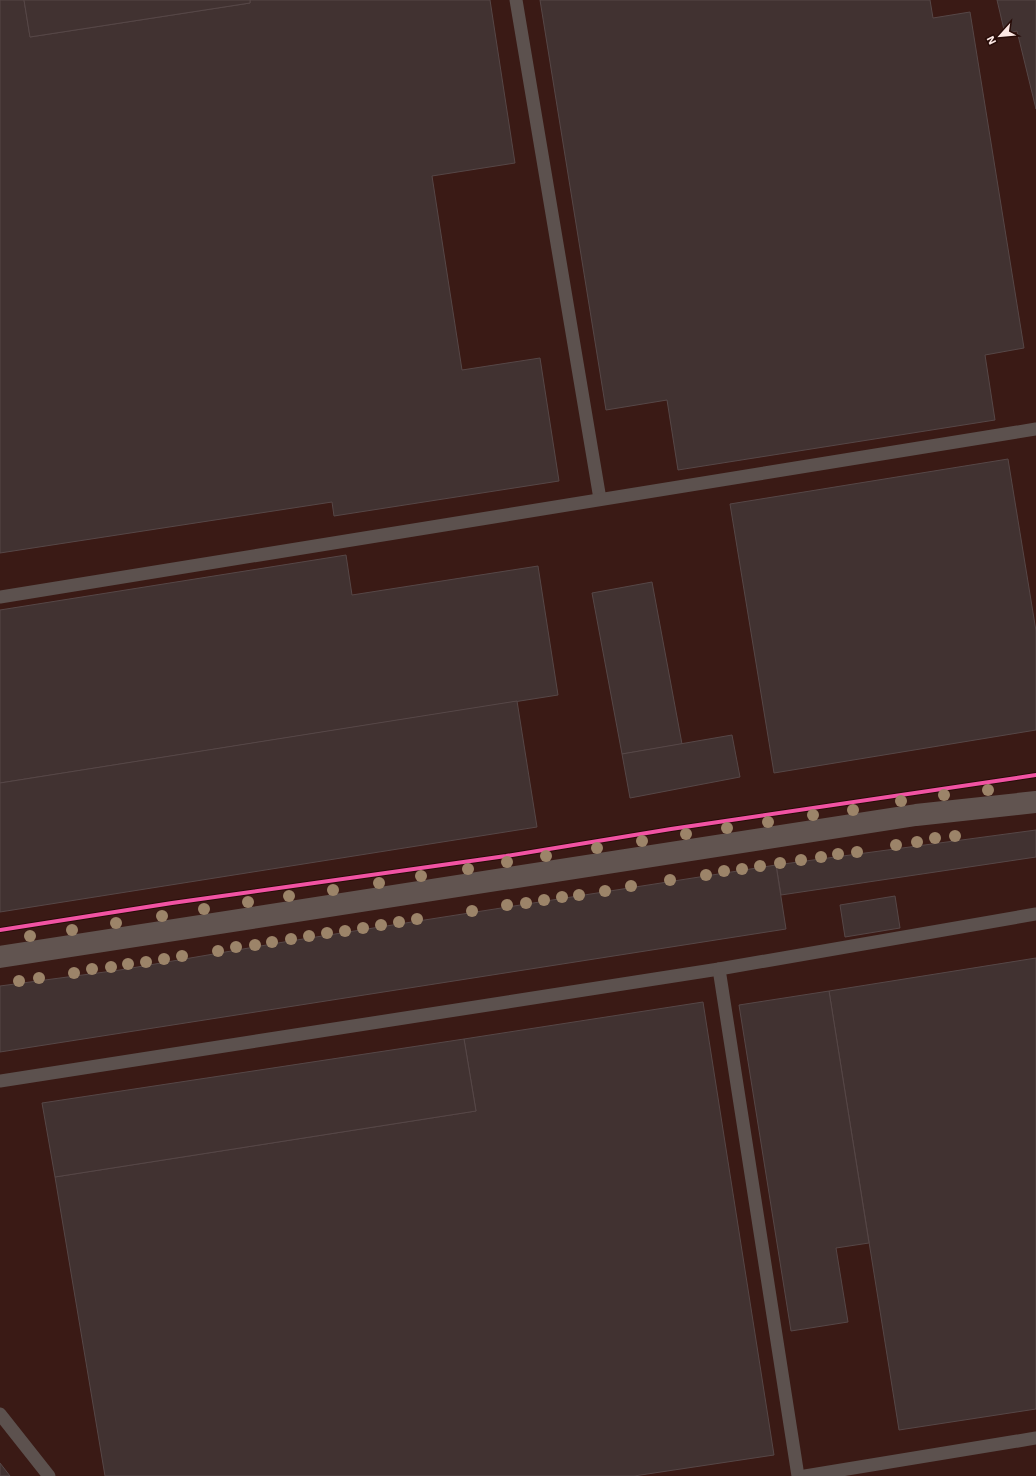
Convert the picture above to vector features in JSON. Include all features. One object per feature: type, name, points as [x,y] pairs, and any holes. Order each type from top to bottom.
[{"type":"main road","points":[[0,957],[916,815],[1036,802]]},
{"type":"lane","points":[[516,0],[600,499]]},
{"type":"lane","points":[[0,597],[1036,429]]},
{"type":"lane","points":[[0,1081],[719,969],[1036,914]]},
{"type":"lane","points":[[719,969],[798,1476]]},
{"type":"lane","points":[[0,1414],[49,1476]]},
{"type":"lane","points":[[805,1476],[1036,1438]]},
{"type":"shaded area","points":[[0,0],[1036,0],[1036,1476],[0,1476]]},
{"type":"building","points":[[0,0],[24,0],[30,37],[250,3],[250,0],[490,0],[515,163],[432,176],[462,370],[540,358],[559,481],[334,516],[332,502],[0,553]]},
{"type":"building","points":[[24,0],[250,0],[250,3],[30,37]]},
{"type":"building","points":[[540,0],[930,0],[933,18],[970,12],[1024,348],[985,355],[995,420],[678,470],[667,400],[606,410]]},
{"type":"building","points":[[997,0],[1036,0],[1036,109],[1017,31],[1005,34]]},
{"type":"building","points":[[1008,459],[1036,631],[1036,730],[774,773],[730,504]]},
{"type":"building","points":[[346,555],[352,595],[538,566],[558,695],[0,783],[0,610]]},
{"type":"building","points":[[652,582],[682,744],[622,754],[592,593]]},
{"type":"building","points":[[517,701],[537,827],[0,912],[0,783]]},
{"type":"building","points":[[732,735],[740,777],[630,798],[622,754]]},
{"type":"building","points":[[1036,830],[1036,857],[781,895],[776,865]]},
{"type":"building","points":[[776,865],[786,929],[0,1052],[0,986],[120,970],[284,942]]},
{"type":"building","points":[[895,896],[900,928],[845,937],[840,905]]},
{"type":"building","points":[[1036,958],[1036,1409],[899,1430],[829,991]]},
{"type":"building","points":[[829,991],[869,1243],[836,1248],[848,1322],[791,1331],[739,1005]]},
{"type":"building","points":[[703,1002],[774,1455],[634,1476],[105,1476],[55,1177],[476,1111],[464,1039]]},
{"type":"building","points":[[464,1039],[476,1111],[55,1177],[42,1103]]},
{"type":"building","points":[[0,1463],[10,1476],[0,1476]]},
{"type":"cycle path","points":[[0,930],[172,903],[506,856],[671,829],[1036,775]]}]
